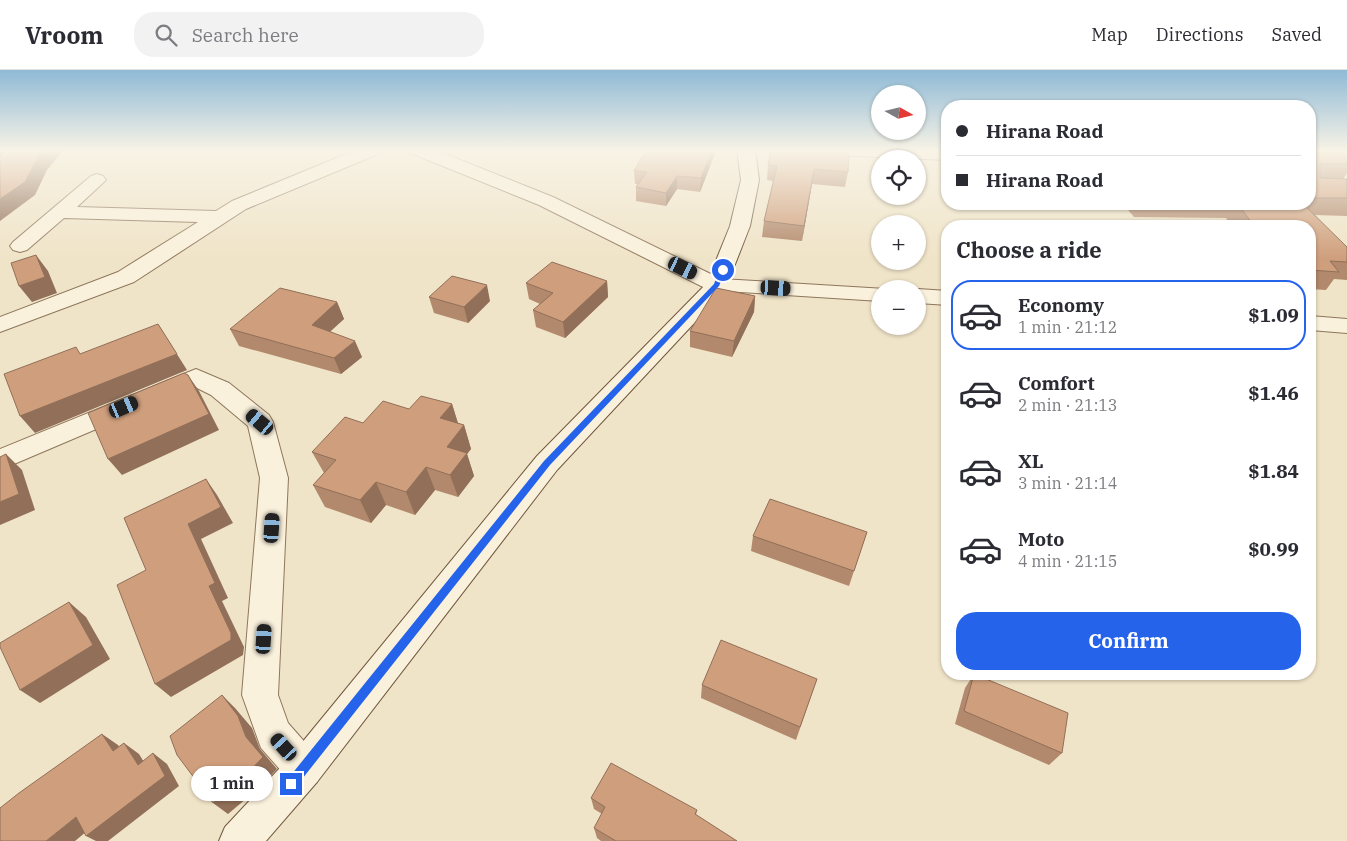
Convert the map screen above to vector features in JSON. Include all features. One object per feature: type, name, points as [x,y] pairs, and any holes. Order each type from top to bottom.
[{"type":"street","points":[[20,246],[89,186]]},
{"type":"street","points":[[0,325],[126,277],[239,205],[285,186]]},
{"type":"street","points":[[509,186],[546,201],[717,285],[871,294]]},
{"type":"street","points":[[238,841],[304,769],[547,463],[717,285],[740,226],[749,186]]},
{"type":"street","points":[[59,212],[220,217]]},
{"type":"street","points":[[926,297],[941,298]]},
{"type":"street","points":[[1316,323],[1347,326]]},
{"type":"street","points":[[0,460],[196,377],[220,389],[260,422],[274,478],[260,695],[274,736],[304,769]]},
{"type":"building","points":[[0,186],[19,186],[0,199]]},
{"type":"building","points":[[637,186],[671,186],[666,193]]},
{"type":"building","points":[[772,186],[811,186],[804,226],[764,221]]},
{"type":"building","points":[[1316,186],[1347,186],[1347,198],[1316,198]]},
{"type":"building","points":[[1242,210],[1309,210],[1347,247],[1347,262],[1330,261],[1339,272],[1316,270],[1316,220],[1250,220]]},
{"type":"building","points":[[36,255],[45,277],[19,286],[11,263]]},
{"type":"building","points":[[552,262],[607,281],[563,322],[533,310],[553,293],[526,283]]},
{"type":"building","points":[[452,276],[487,285],[464,307],[429,297]]},
{"type":"building","points":[[280,288],[337,302],[312,325],[355,341],[334,358],[230,329]]},
{"type":"building","points":[[716,288],[755,296],[734,341],[690,331]]},
{"type":"building","points":[[158,324],[177,354],[20,416],[4,374],[76,347],[80,354]]},
{"type":"building","points":[[184,373],[188,375],[209,414],[108,459],[88,413]]},
{"type":"building","points":[[421,396],[452,404],[440,418],[464,425],[447,447],[467,453],[450,475],[426,467],[406,492],[376,482],[360,500],[313,485],[336,460],[312,452],[345,417],[363,423],[383,401],[409,409]]},
{"type":"building","points":[[6,454],[19,494],[0,502],[0,457]]},
{"type":"building","points":[[206,479],[221,507],[188,524],[215,583],[209,586],[231,633],[231,640],[155,684],[117,585],[146,570],[124,518]]},
{"type":"building","points":[[770,499],[867,532],[854,571],[753,536]]},
{"type":"building","points":[[69,602],[93,645],[20,690],[0,647],[0,643]]},
{"type":"building","points":[[721,640],[817,679],[800,727],[702,685]]},
{"type":"building","points":[[972,680],[988,680],[1068,713],[1062,753],[964,711]]},
{"type":"building","points":[[222,695],[238,716],[246,737],[263,757],[246,775],[213,803],[177,755],[170,736]]},
{"type":"building","points":[[102,734],[113,751],[124,743],[138,765],[153,753],[165,776],[86,836],[76,817],[46,841],[0,841],[0,808]]},
{"type":"building","points":[[611,763],[697,810],[695,814],[737,841],[616,841],[594,828],[605,807],[591,798]]},
{"type":"route","points":[[291,784],[547,463],[717,285],[723,270]]}]
